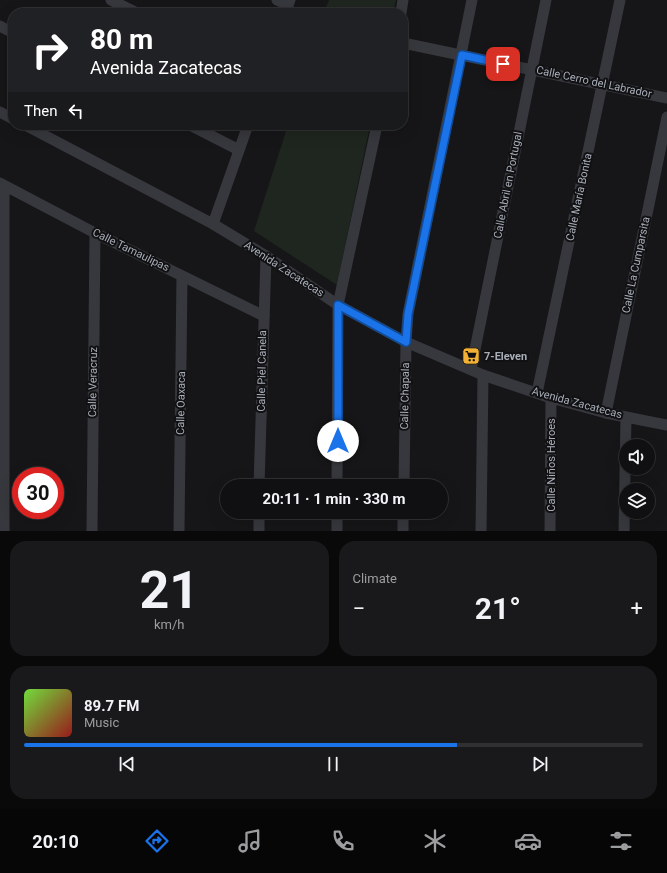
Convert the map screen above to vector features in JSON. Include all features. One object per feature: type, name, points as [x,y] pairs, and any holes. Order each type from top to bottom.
[{"type":"street","points":[[111,0],[126,8]]},
{"type":"street","points":[[277,0],[288,6]]},
{"type":"street","name":"Calle Chapala","points":[[404,479],[406,342],[408,314],[472,0]]},
{"type":"street","name":"Calle Abril en Portugal","points":[[471,369],[546,0]]},
{"type":"street","name":"Calle María Bonita","points":[[538,393],[620,0]]},
{"type":"street","name":"Calle Cerro del Labrador","points":[[408,44],[667,98]]},
{"type":"street","name":"Calle La Cumparsita","points":[[606,413],[667,117]]},
{"type":"street","name":"Avenida Zacatecas","points":[[34,130],[213,224],[266,256],[338,305],[406,342],[483,375],[551,398],[606,413],[667,425]]},
{"type":"street","points":[[200,130],[239,150]]},
{"type":"street","points":[[213,224],[246,130]]},
{"type":"street","points":[[337,479],[338,305],[376,130]]},
{"type":"street","points":[[2,184],[4,531]]},
{"type":"street","name":"Calle Tamaulipas","points":[[2,184],[96,233],[264,316]]},
{"type":"street","name":"Calle Veracruz","points":[[92,531],[96,233]]},
{"type":"street","name":"Calle Piel Canela","points":[[260,479],[266,256]]},
{"type":"street","name":"Calle Oaxaca","points":[[179,531],[182,276]]},
{"type":"street","points":[[482,531],[483,375]]},
{"type":"street","name":"Calle Niños Héroes","points":[[550,531],[551,398]]},
{"type":"street","points":[[624,531],[626,417]]},
{"type":"street","points":[[259,519],[259,531]]},
{"type":"street","points":[[337,519],[337,531]]},
{"type":"street","points":[[403,531],[404,519]]},
{"type":"shaded area","points":[[329,0],[396,0],[394,8],[326,8]]},
{"type":"shaded area","points":[[286,130],[369,130],[337,285],[254,231]]},
{"type":"place","name":"7-Eleven","points":[[471,356]]},
{"type":"route","points":[[338,441],[338,305],[406,342],[408,314],[462,55],[503,64]]}]
